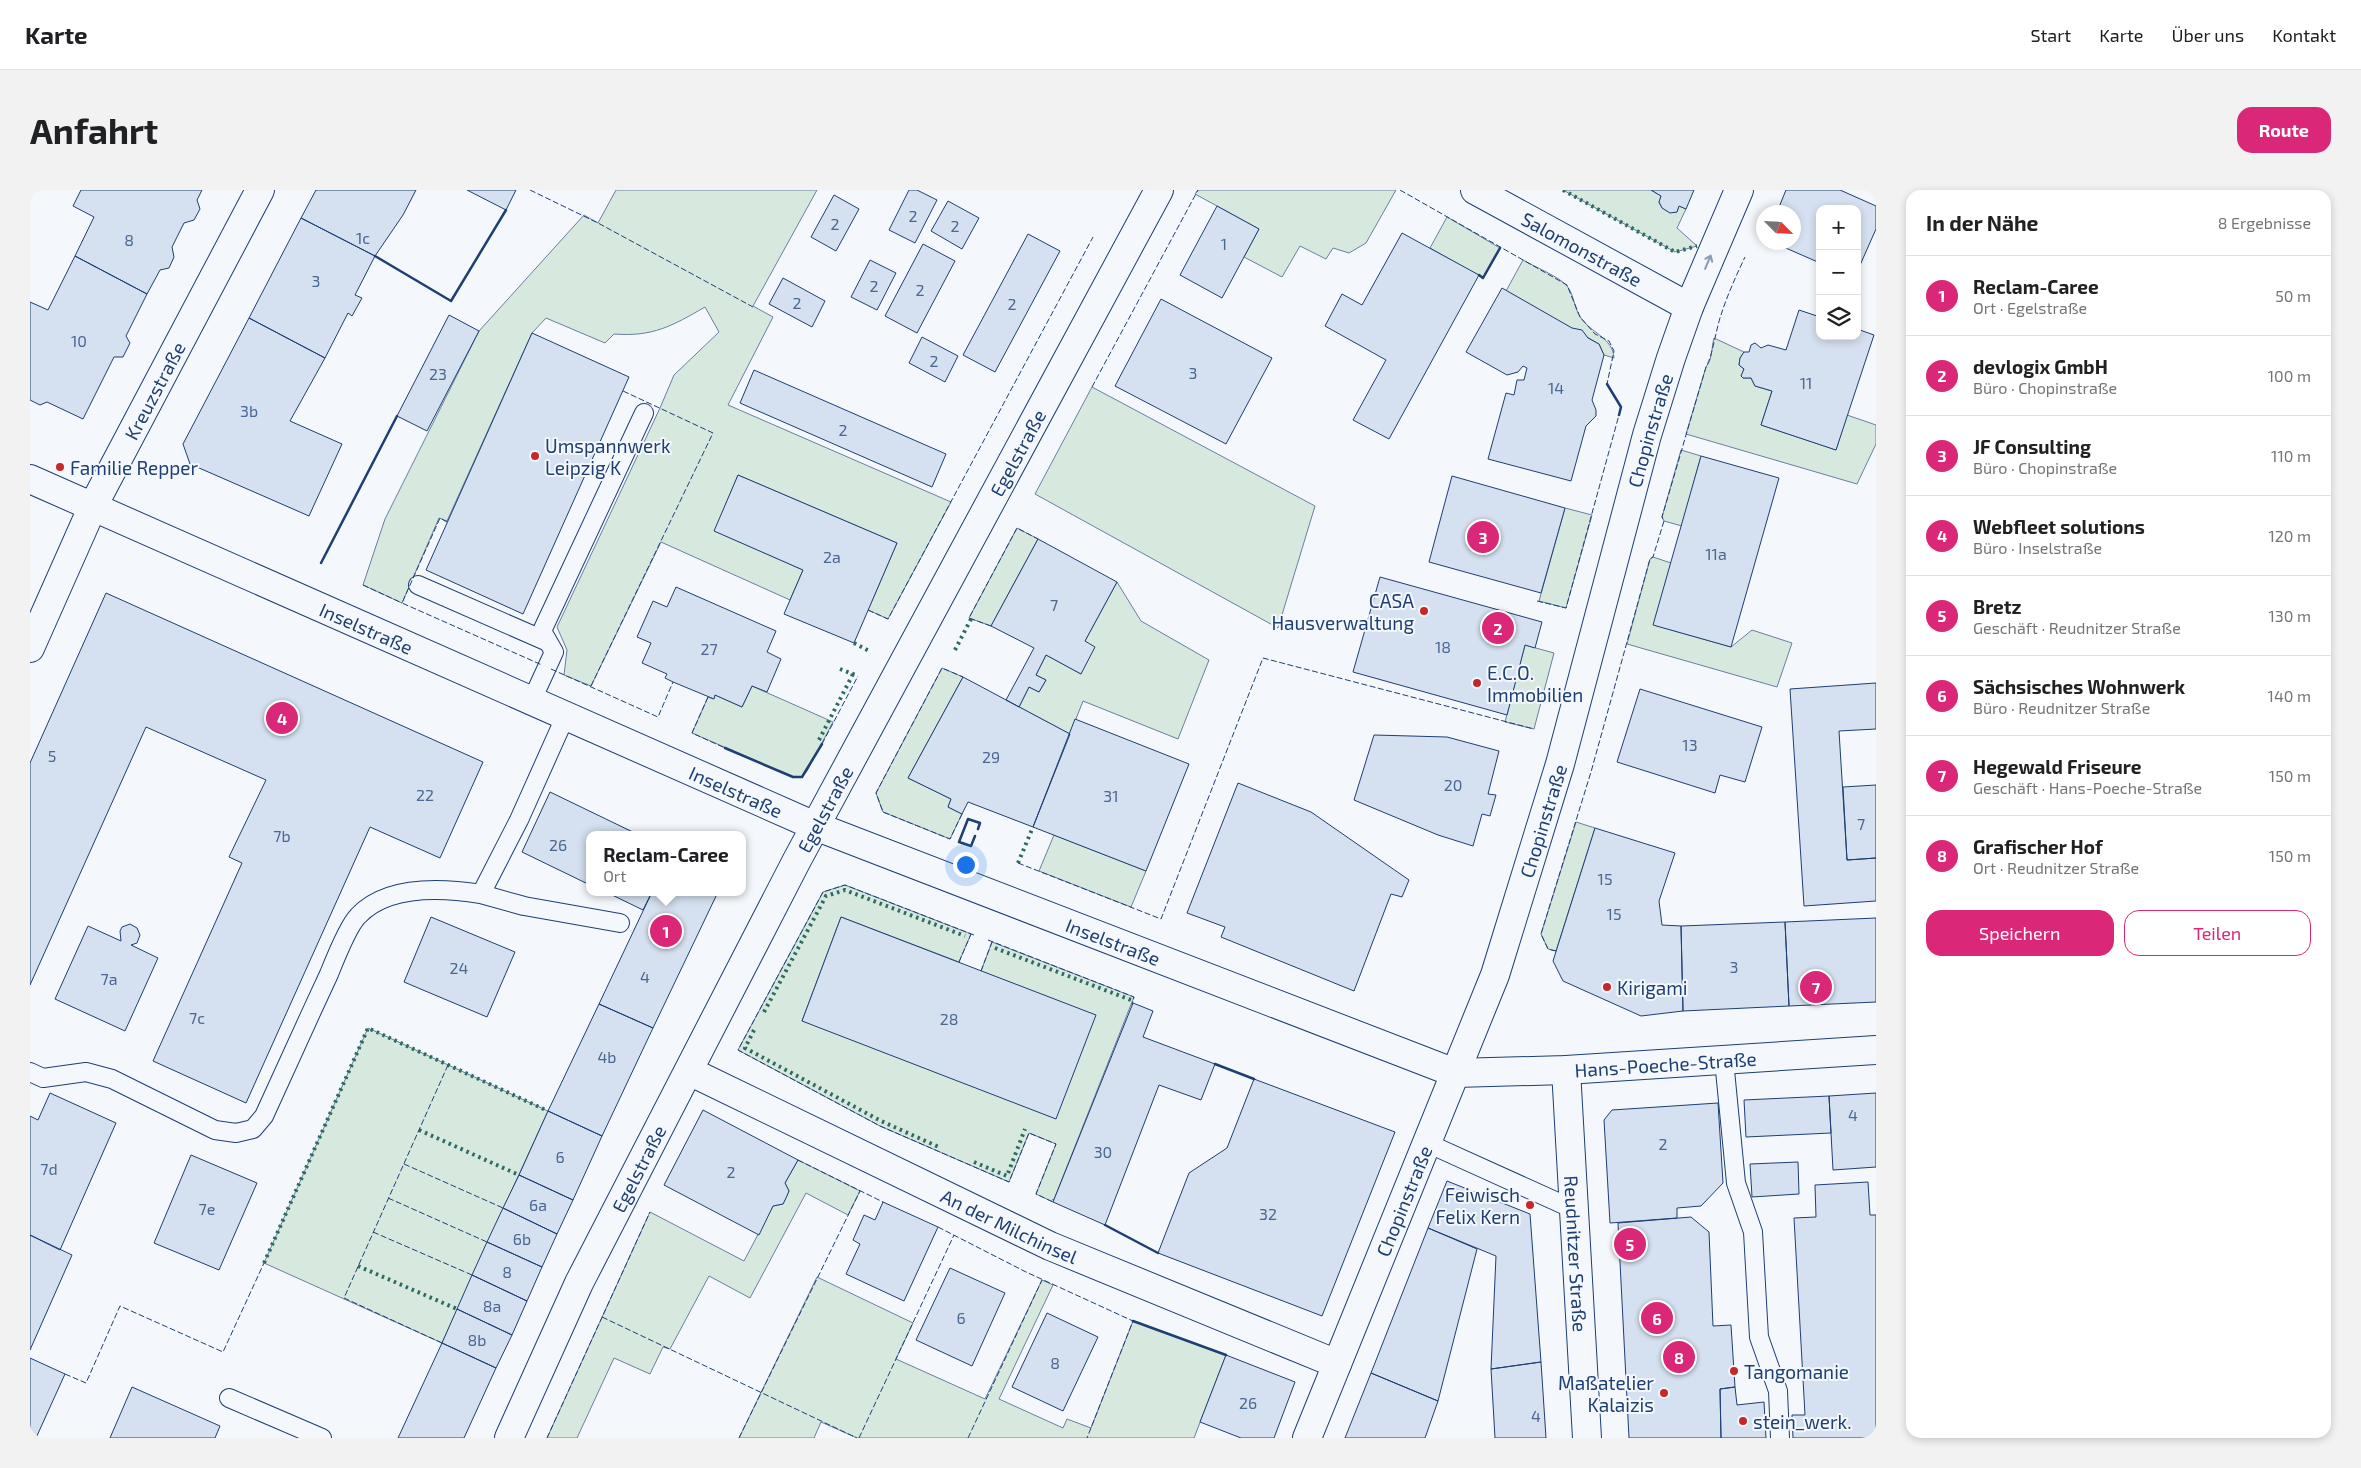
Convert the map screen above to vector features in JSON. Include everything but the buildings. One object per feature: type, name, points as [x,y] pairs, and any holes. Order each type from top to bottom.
[{"type":"street","name":"Kreuzstraße","points":[[30,648],[93,506],[260,190]]},
{"type":"street","name":"Egelstraße","points":[[509,1438],[579,1283],[815,826],[1159,190]]},
{"type":"street","name":"Salomonstraße","points":[[1475,190],[1502,197],[1689,307]]},
{"type":"street","name":"Chopinstraße","points":[[1307,1438],[1495,975],[1560,764],[1645,444],[1670,358],[1689,307],[1739,190]]},
{"type":"street","name":"Inselstraße","points":[[30,479],[815,826],[1455,1073]]},
{"type":"street","name":"Hans-Poeche-Straße","points":[[1455,1073],[1566,1070],[1876,1050]]},
{"type":"street","name":"Reudnitzer Straße","points":[[1566,1070],[1587,1438]]},
{"type":"street","name":"An der Milchinsel","points":[[689,1071],[1050,1246],[1337,1364]]},
{"type":"lane","points":[[532,700],[554,652],[542,630],[644,413]]},
{"type":"lane","points":[[418,585],[548,642]]},
{"type":"lane","points":[[481,894],[519,820],[566,715]]},
{"type":"lane","points":[[30,1072],[42,1078],[86,1072],[104,1077],[216,1130],[236,1133],[253,1129],[264,1116],[339,951],[357,916],[382,900],[414,892],[457,890],[481,894],[524,906],[620,923]]},
{"type":"lane","points":[[1724,1060],[1736,1183],[1753,1232],[1759,1337],[1778,1391],[1780,1438]]},
{"type":"lane","points":[[1427,1143],[1573,1209]]},
{"type":"lane","points":[[229,1398],[322,1438]]},
{"type":"shaded area","points":[[616,190],[817,190],[753,306],[773,317],[728,405],[951,502],[888,619],[868,610],[897,543],[738,475],[715,531],[803,570],[790,600],[661,542],[591,686],[564,675],[567,650],[557,627],[674,375],[719,332],[705,307],[662,329],[640,334],[614,334],[605,343],[546,318],[532,333],[447,521],[439,518],[402,603],[363,585],[385,519],[479,331],[584,215],[598,223]]},
{"type":"shaded area","points":[[1198,190],[1396,190],[1366,243],[1349,253],[1333,248],[1326,259],[1300,246],[1282,277],[1244,257],[1259,229],[1195,194]]},
{"type":"shaded area","points":[[1563,190],[1651,190],[1661,196],[1659,202],[1666,210],[1677,212],[1679,206],[1686,209],[1677,228],[1697,246],[1675,252]]},
{"type":"shaded area","points":[[1447,217],[1500,248],[1483,278],[1430,248]]},
{"type":"shaded area","points":[[1523,260],[1553,275],[1567,286],[1581,318],[1610,345],[1614,358],[1604,355],[1599,344],[1506,291]]},
{"type":"shaded area","points":[[1714,338],[1744,352],[1740,358],[1739,365],[1744,369],[1741,376],[1743,378],[1751,378],[1755,386],[1772,391],[1761,425],[1836,450],[1847,415],[1876,425],[1876,444],[1857,484],[1686,434],[1706,367],[1711,357]]},
{"type":"shaded area","points":[[1092,387],[1315,506],[1278,628],[1035,494]]},
{"type":"shaded area","points":[[1681,450],[1701,456],[1682,526],[1664,521],[1662,517]]},
{"type":"shaded area","points":[[1565,508],[1592,515],[1566,608],[1539,601]]},
{"type":"shaded area","points":[[1017,528],[1038,539],[991,626],[969,618]]},
{"type":"shaded area","points":[[1653,557],[1671,563],[1654,625],[1731,647],[1752,630],[1792,643],[1777,687],[1627,644],[1650,559]]},
{"type":"shaded area","points":[[1117,582],[1141,621],[1209,660],[1178,739],[1083,701],[1070,734],[1019,707],[1029,687],[1039,692],[1046,680],[1036,675],[1046,655],[1081,674],[1085,641]]},
{"type":"shaded area","points":[[1525,645],[1554,653],[1534,729],[1505,722]]},
{"type":"shaded area","points":[[942,668],[963,677],[908,778],[951,799],[948,807],[962,814],[950,839],[883,812],[876,793]]},
{"type":"shaded area","points":[[752,686],[833,722],[802,777],[793,777],[692,733],[708,697],[713,699],[715,695],[742,707]]},
{"type":"shaded area","points":[[1576,822],[1595,828],[1556,951],[1548,949],[1541,934]]},
{"type":"shaded area","points":[[1054,835],[1146,871],[1131,907],[1039,871]]},
{"type":"shaded area","points":[[845,885],[971,934],[959,962],[841,917],[802,1021],[981,971],[992,942],[1134,997],[1053,1202],[1036,1194],[1056,1144],[1029,1133],[1009,1182],[880,1126],[738,1050],[823,892]]},
{"type":"shaded area","points":[[368,1028],[548,1111],[442,1343],[264,1263]]},
{"type":"shaded area","points":[[798,1160],[860,1191],[848,1215],[806,1193],[750,1298],[709,1276],[670,1349],[663,1347],[650,1374],[614,1358],[577,1438],[547,1438],[650,1212],[744,1261],[773,1206],[783,1204],[789,1191],[785,1183]]},
{"type":"shaded area","points":[[817,1277],[913,1323],[896,1359],[985,1399],[1042,1280],[1053,1285],[999,1399],[1063,1428],[1067,1419],[1091,1428],[1133,1321],[1226,1355],[1194,1438],[857,1438],[821,1422],[814,1438],[739,1438]]},
{"type":"hedge","points":[[1563,190],[1675,252],[1697,246]]},
{"type":"hedge","points":[[955,650],[971,619]]},
{"type":"hedge","points":[[854,643],[871,652]]},
{"type":"hedge","points":[[840,669],[858,676]]},
{"type":"hedge","points":[[819,740],[853,674]]},
{"type":"hedge","points":[[1018,863],[1033,827]]},
{"type":"hedge","points":[[764,1012],[826,896],[845,890],[965,936]]},
{"type":"hedge","points":[[995,948],[1131,1000]]},
{"type":"hedge","points":[[264,1263],[368,1028],[548,1111]]},
{"type":"hedge","points":[[754,1030],[745,1048],[881,1121],[941,1148]]},
{"type":"hedge","points":[[974,1162],[1007,1176],[1025,1129]]},
{"type":"hedge","points":[[419,1130],[519,1175]]},
{"type":"hedge","points":[[358,1266],[457,1309]]},
{"type":"fence","points":[[530,190],[598,223],[753,307]]},
{"type":"fence","points":[[1092,387],[1198,190]]},
{"type":"fence","points":[[1400,190],[1567,285],[1580,317],[1595,334],[1609,341],[1614,351],[1607,384]]},
{"type":"fence","points":[[868,610],[888,619],[1093,237]]},
{"type":"fence","points":[[1556,951],[1548,949],[1541,934],[1591,772],[1650,559],[1653,557],[1664,521],[1662,517],[1719,321],[1745,257]]},
{"type":"fence","points":[[591,686],[713,433],[623,391]]},
{"type":"fence","points":[[1537,601],[1566,608],[1619,415]]},
{"type":"fence","points":[[447,522],[440,518],[402,603],[542,665]]},
{"type":"fence","points":[[991,626],[969,618],[1017,528],[1038,539]]},
{"type":"fence","points":[[363,585],[402,603]]},
{"type":"fence","points":[[1018,863],[1161,919],[1263,658],[1534,729]]},
{"type":"fence","points":[[962,814],[950,839],[883,812],[876,793],[942,668],[963,677]]},
{"type":"fence","points":[[551,669],[658,717],[673,682]]},
{"type":"fence","points":[[822,744],[858,676]]},
{"type":"fence","points":[[708,697],[692,733],[725,748]]},
{"type":"fence","points":[[974,935],[845,885],[823,892],[738,1050],[880,1126],[1009,1182],[1029,1133],[1056,1144],[1036,1194],[1053,1202],[1053,1199]]},
{"type":"fence","points":[[959,962],[971,934]]},
{"type":"fence","points":[[988,940],[1134,997],[1132,1005]]},
{"type":"fence","points":[[981,971],[992,942]]},
{"type":"fence","points":[[442,1343],[344,1298],[448,1065]]},
{"type":"fence","points":[[798,1160],[883,1202]]},
{"type":"fence","points":[[404,1164],[503,1208]]},
{"type":"fence","points":[[739,1438],[860,1191]]},
{"type":"fence","points":[[388,1198],[487,1242]]},
{"type":"fence","points":[[547,1438],[650,1212]]},
{"type":"fence","points":[[938,1227],[1026,1272],[1133,1321],[1087,1438]]},
{"type":"fence","points":[[373,1232],[472,1275]]},
{"type":"fence","points":[[859,1438],[954,1235]]},
{"type":"fence","points":[[65,1374],[86,1383],[120,1306],[223,1352],[264,1263]]},
{"type":"fence","points":[[968,1438],[1042,1280]]},
{"type":"fence","points":[[602,1317],[857,1438]]},
{"type":"wall","points":[[375,256],[451,301],[506,210]]},
{"type":"wall","points":[[1479,275],[1483,278],[1500,248]]},
{"type":"wall","points":[[1607,384],[1621,407],[1619,415]]},
{"type":"wall","points":[[321,563],[397,416]]},
{"type":"wall","points":[[725,748],[793,777],[802,777],[822,744]]},
{"type":"wall","points":[[975,836],[971,846],[959,842],[968,819],[980,823],[978,829]]},
{"type":"wall","points":[[1215,1064],[1254,1079]]},
{"type":"wall","points":[[1105,1225],[1158,1253]]},
{"type":"wall","points":[[1133,1321],[1226,1355]]},
{"type":"place","name":"Umspannwerk Leipzig K","points":[[535,456]]},
{"type":"place","name":"Familie Repper","points":[[60,467]]},
{"type":"place","name":"JF Consulting","points":[[1483,537]]},
{"type":"place","name":"CASA Hausverwaltung","points":[[1424,611]]},
{"type":"place","name":"devlogix GmbH","points":[[1498,628]]},
{"type":"place","name":"E.C.O. Immobilien","points":[[1477,683]]},
{"type":"place","name":"Webfleet solutions","points":[[282,718]]},
{"type":"place","name":"Reclam-Caree","points":[[666,931]]},
{"type":"place","name":"Kirigami","points":[[1607,987]]},
{"type":"place","name":"Hegewald Friseure","points":[[1816,987]]},
{"type":"place","name":"Feiwisch Felix Kern","points":[[1530,1205]]},
{"type":"place","name":"Bretz","points":[[1630,1244]]},
{"type":"place","name":"Sächsisches Wohnwerk","points":[[1657,1318]]},
{"type":"place","name":"Grafischer Hof","points":[[1679,1357]]},
{"type":"place","name":"Tangomanie","points":[[1734,1371]]},
{"type":"place","name":"Maßatelier Kalaizis","points":[[1664,1393]]},
{"type":"place","name":"stein_werk.","points":[[1743,1421]]}]
